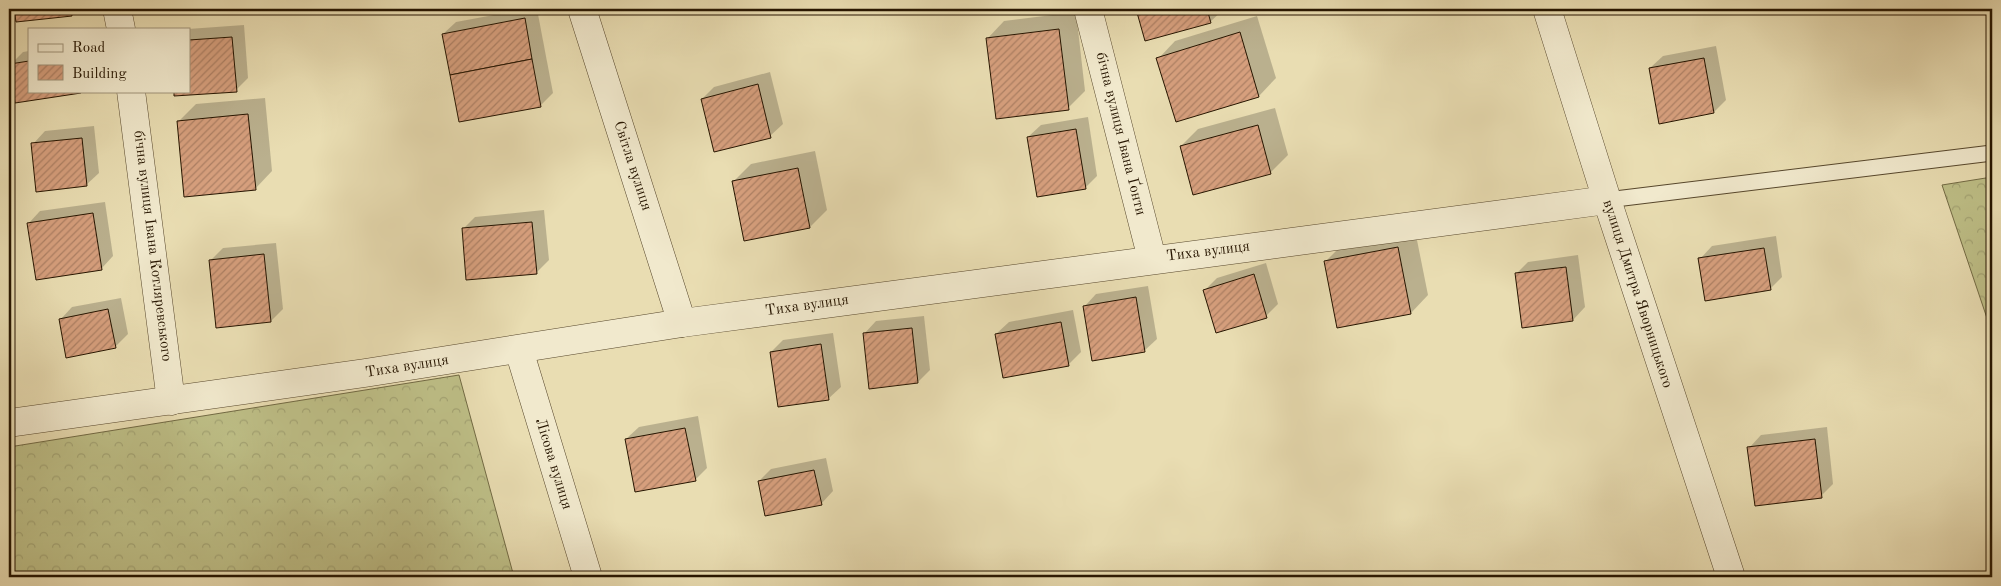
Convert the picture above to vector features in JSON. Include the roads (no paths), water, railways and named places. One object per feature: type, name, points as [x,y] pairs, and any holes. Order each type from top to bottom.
[{"type":"street","points":[[118,9],[121,28]]},
{"type":"street","name":"Світла вулиця","points":[[582,9],[682,323]]},
{"type":"street","name":"бічна вулиця Івана Ґонти","points":[[1088,9],[1152,259]]},
{"type":"street","name":"вулиця Дмитра Яворницького","points":[[1548,9],[1606,200],[1730,577]]},
{"type":"street","name":"бічна вулиця Івана Котляревського","points":[[131,92],[171,401]]},
{"type":"street","name":"Тиха вулиця","points":[[9,422],[171,401],[519,350],[682,323],[1606,200]]},
{"type":"street","name":"Лісова вулиця","points":[[519,350],[588,577]]},
{"type":"lane","points":[[1606,200],[1992,153]]}]
